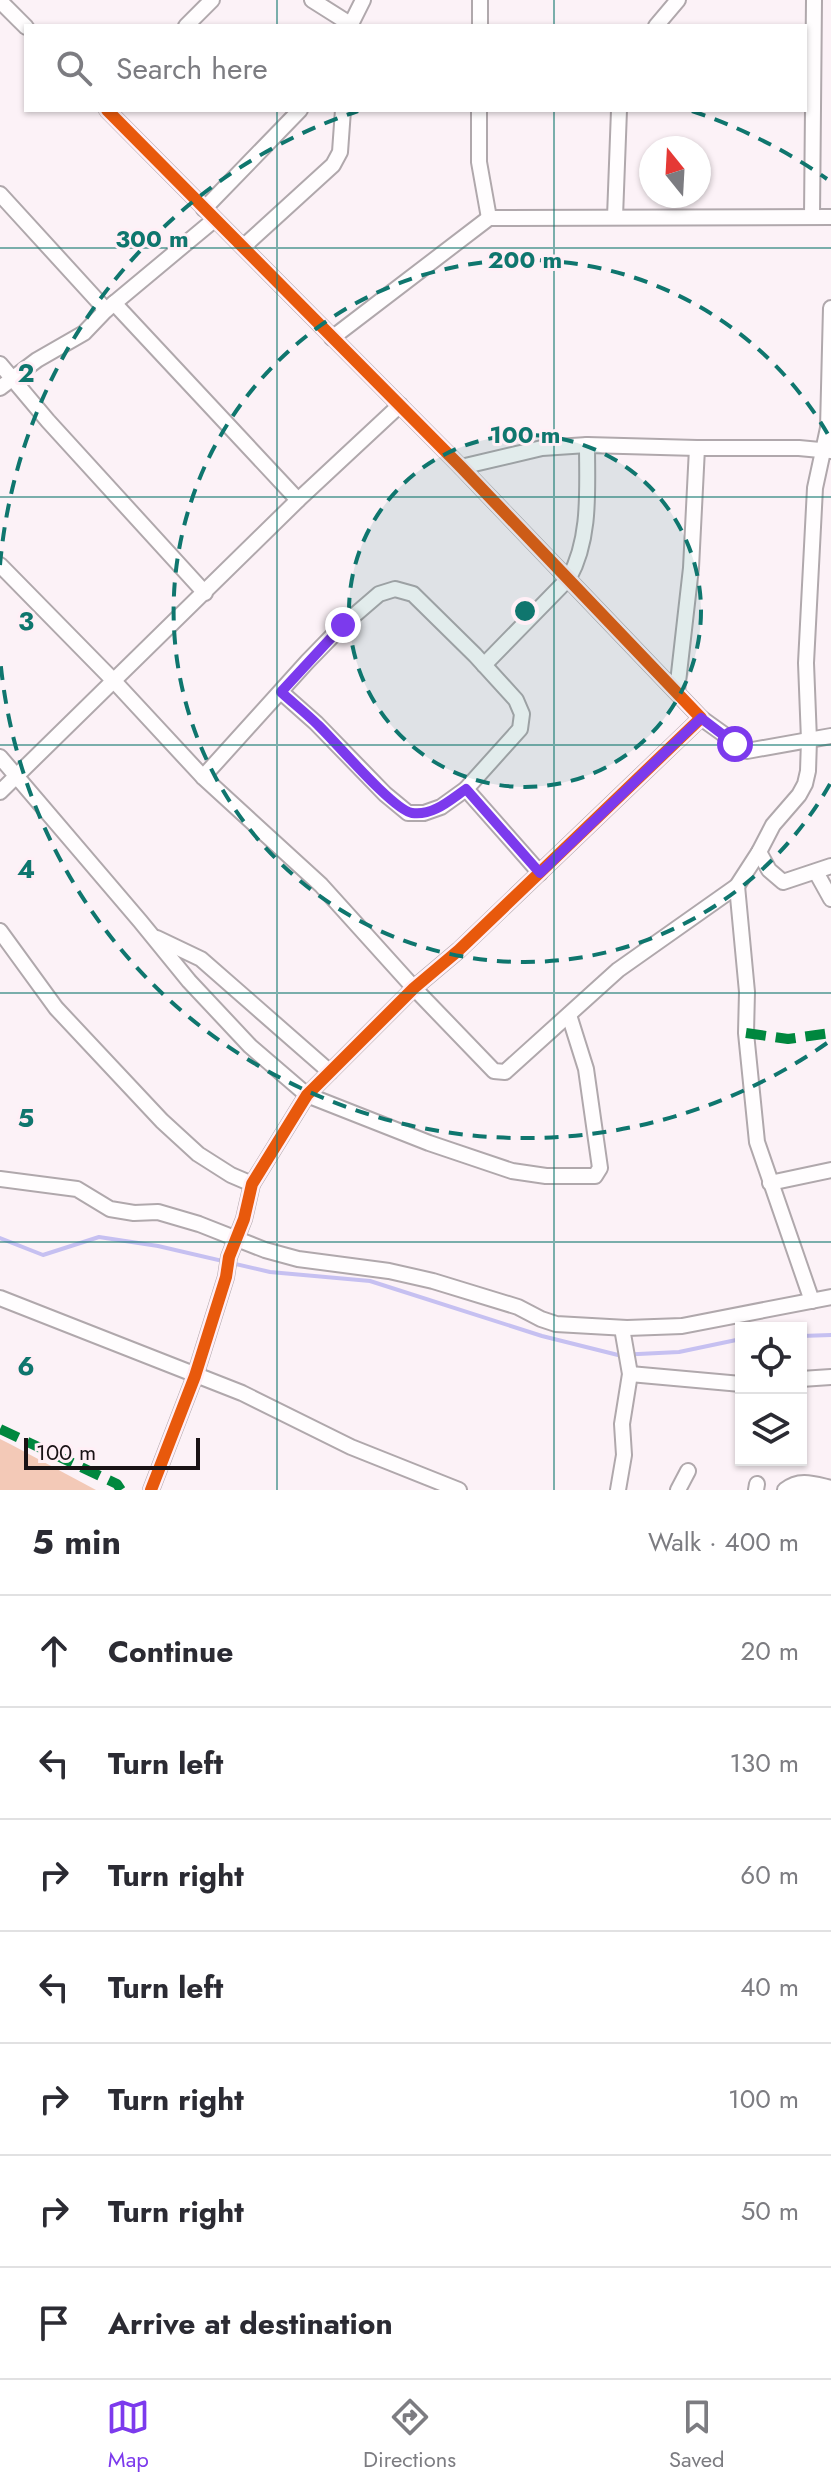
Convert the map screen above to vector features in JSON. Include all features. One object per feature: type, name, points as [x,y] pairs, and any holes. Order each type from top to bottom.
[{"type":"street","points":[[188,24],[212,0]]},
{"type":"street","points":[[312,0],[348,24]]},
{"type":"street","points":[[351,24],[363,0]]},
{"type":"street","points":[[480,0],[480,24]]},
{"type":"street","points":[[658,24],[678,0]]},
{"type":"street","points":[[812,216],[814,0]]},
{"type":"street","points":[[6,2],[24,24]]},
{"type":"street","points":[[109,112],[461,467],[701,718],[747,751],[831,736]]},
{"type":"street","points":[[0,388],[37,360],[84,333],[209,214],[298,112]]},
{"type":"street","points":[[243,247],[333,165],[340,152],[343,112]]},
{"type":"street","points":[[479,112],[479,162],[489,218]]},
{"type":"street","points":[[615,217],[619,112]]},
{"type":"street","points":[[0,194],[298,500]]},
{"type":"street","points":[[332,338],[489,218],[831,217]]},
{"type":"street","points":[[0,565],[203,777],[321,885],[494,1071],[505,1072],[618,970],[737,886],[773,825],[805,784],[809,740],[806,663],[810,575],[815,488],[827,451],[831,308]]},
{"type":"street","points":[[0,364],[205,593]]},
{"type":"street","points":[[0,792],[298,500],[400,405]]},
{"type":"street","points":[[461,467],[542,448],[587,445],[827,451]]},
{"type":"street","points":[[484,665],[569,578],[578,561],[583,543],[587,495],[587,445]]},
{"type":"street","points":[[677,691],[691,568],[697,448]]},
{"type":"street","points":[[203,777],[281,692],[343,625],[379,594],[395,589],[413,594],[516,700],[522,714],[520,729],[466,789],[441,807],[424,813],[408,813],[281,692]]},
{"type":"street","points":[[151,1490],[195,1376],[252,1184],[307,1095],[414,988],[459,950],[701,718]]},
{"type":"street","points":[[0,757],[189,981],[250,1046],[307,1095],[429,1143],[512,1171],[546,1176],[595,1176],[600,1168],[586,1069],[569,1015]]},
{"type":"street","points":[[466,789],[540,873]]},
{"type":"street","points":[[759,852],[769,870],[783,882],[831,866]]},
{"type":"street","points":[[816,872],[831,899]]},
{"type":"street","points":[[737,886],[747,992],[746,1033],[751,1100],[757,1142],[812,1301]]},
{"type":"street","points":[[0,931],[56,1008],[162,1121],[198,1154],[252,1184]]},
{"type":"street","points":[[153,936],[201,959],[330,1072]]},
{"type":"street","points":[[770,1183],[831,1170]]},
{"type":"street","points":[[0,1179],[77,1189],[110,1209],[158,1212],[298,1259],[389,1271],[433,1281],[518,1307],[556,1324],[622,1328],[682,1326],[831,1297]]},
{"type":"street","points":[[0,1298],[242,1393],[378,1458],[459,1490]]},
{"type":"street","points":[[618,1490],[624,1455],[622,1424],[630,1374],[622,1328]]},
{"type":"street","points":[[630,1374],[735,1383]]},
{"type":"street","points":[[807,1379],[831,1377]]},
{"type":"street","points":[[678,1490],[688,1471]]},
{"type":"street","points":[[785,1490],[796,1483],[805,1482],[831,1488]]},
{"type":"shaded area","points":[[0,1439],[10,1444],[96,1490],[0,1490]]},
{"type":"waterway","points":[[0,1238],[43,1255],[99,1237],[158,1246],[270,1272],[370,1281],[542,1336],[618,1355],[679,1352],[735,1340]]},
{"type":"waterway","points":[[807,1336],[831,1335]]},
{"type":"marked path","points":[[746,1033],[788,1039],[831,1033]]},
{"type":"marked path","points":[[0,1429],[117,1484],[121,1490]]},
{"type":"cycle path","points":[[109,112],[461,467],[701,718],[459,950],[414,988],[307,1095],[252,1184],[195,1376],[151,1490]]},
{"type":"route","points":[[343,625],[281,692],[408,813],[424,813],[441,807],[466,789],[540,873],[701,718],[735,744]]}]
